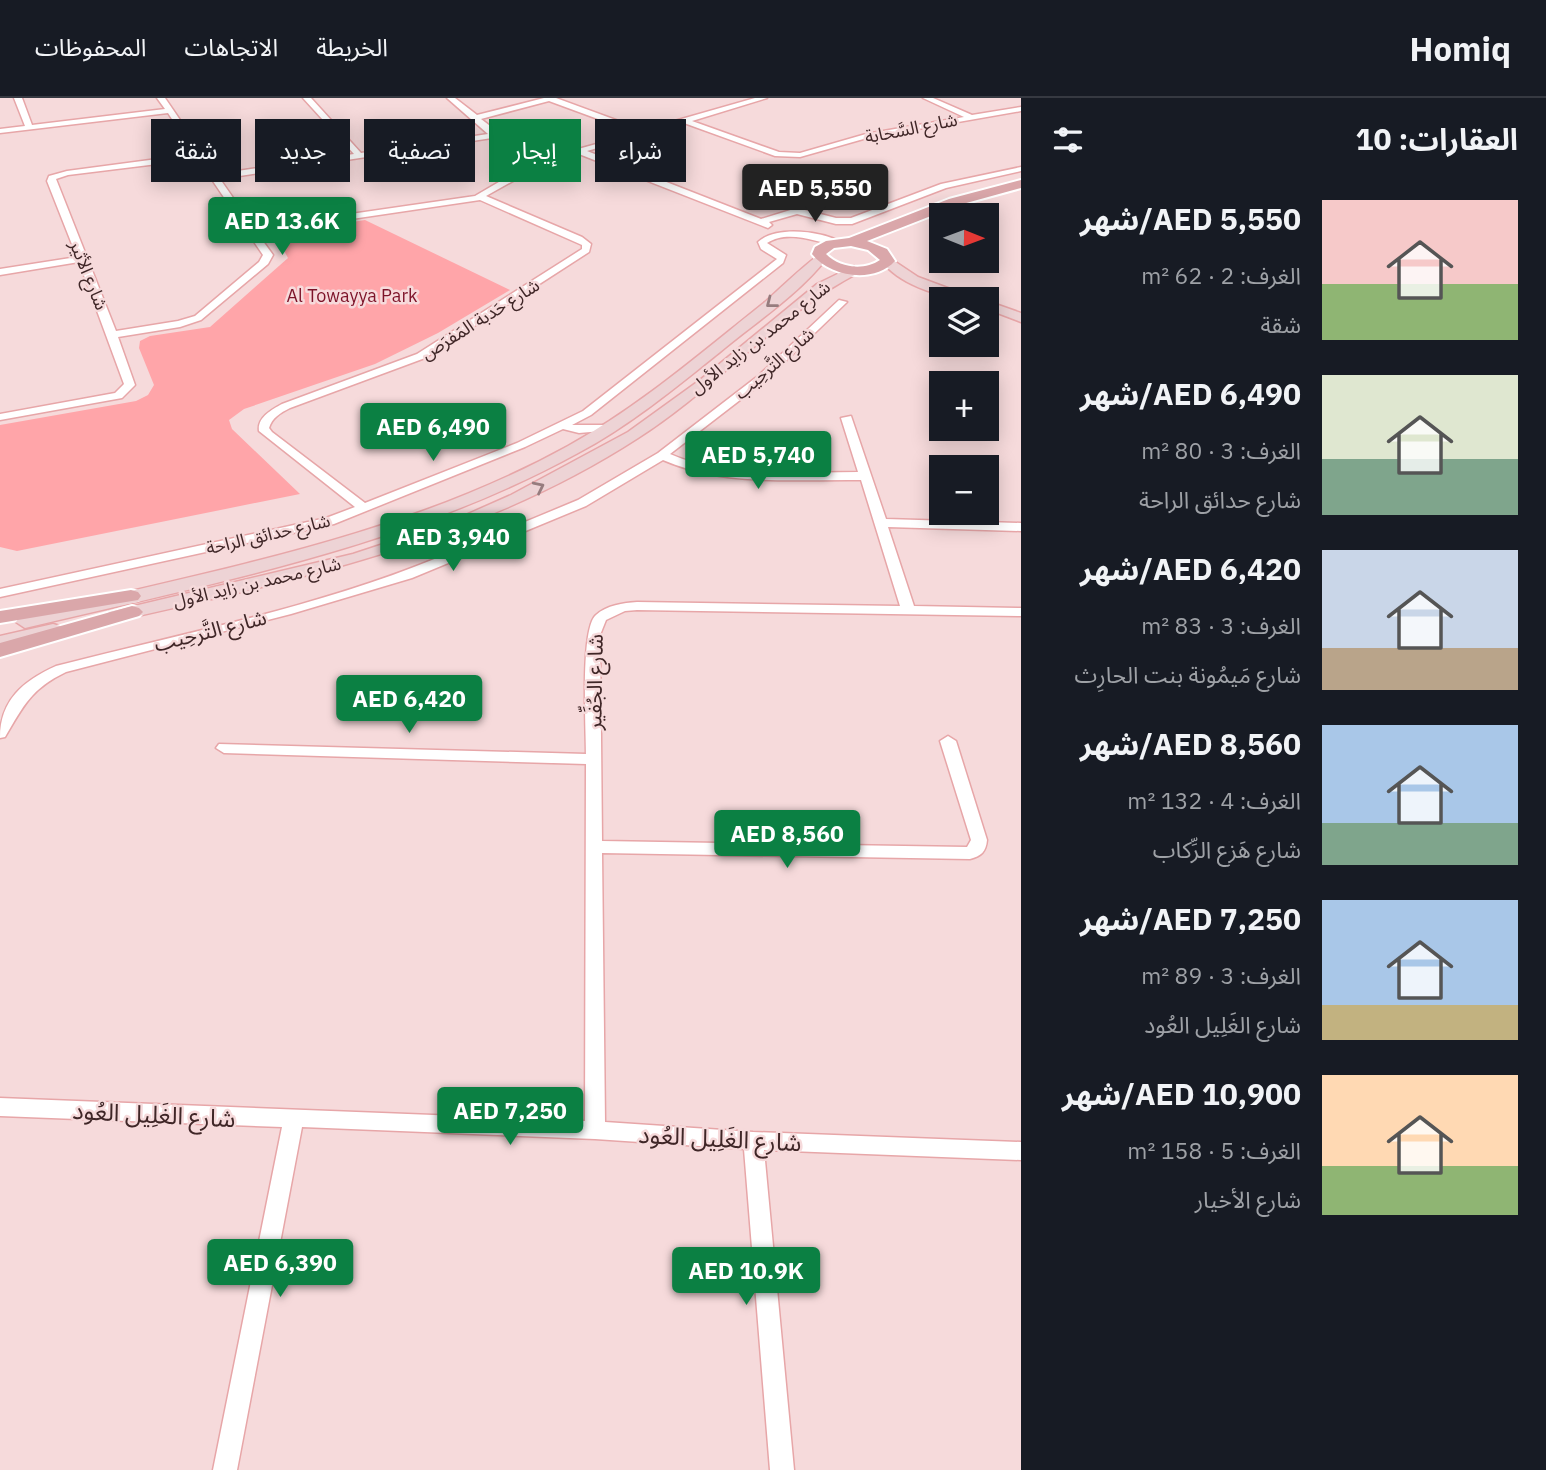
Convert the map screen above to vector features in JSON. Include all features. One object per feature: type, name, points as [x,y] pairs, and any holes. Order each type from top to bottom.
[{"type":"main road","points":[[918,280],[834,266],[821,254],[943,205],[1021,184]]},
{"type":"main road","points":[[988,203],[1021,193]]},
{"type":"main road","points":[[860,270],[876,268],[886,257],[888,244],[900,234],[929,222]]},
{"type":"main road","points":[[845,243],[871,246],[886,257],[895,269],[938,287]]},
{"type":"main road","name":"شارع محمد بن زايد الأول","points":[[0,642],[382,531],[477,495],[575,449],[609,428],[800,280],[821,254]]},
{"type":"main road","name":"شارع محمد بن زايد الأول","points":[[0,628],[295,575],[397,546],[449,526],[545,484],[635,434],[821,287],[860,270]]},
{"type":"main road","points":[[999,309],[1021,317]]},
{"type":"main road","points":[[0,617],[132,604]]},
{"type":"main road","points":[[0,650],[132,604]]},
{"type":"street","points":[[18,98],[30,127]]},
{"type":"street","points":[[161,98],[175,119]]},
{"type":"street","points":[[307,98],[360,156]]},
{"type":"street","points":[[241,173],[494,134],[451,98]]},
{"type":"street","points":[[475,118],[551,98],[607,119]]},
{"type":"street","points":[[686,119],[763,98]]},
{"type":"street","points":[[927,98],[970,117]]},
{"type":"street","name":"شارع السَّحابة","points":[[686,121],[778,154],[794,155],[866,136],[1021,109]]},
{"type":"street","points":[[0,131],[169,111]]},
{"type":"street","points":[[581,152],[785,232],[821,254]]},
{"type":"street","name":"شارع الأثير","points":[[0,417],[107,398],[126,391],[130,385],[51,181],[52,178],[67,173],[151,162]]},
{"type":"street","points":[[760,222],[797,211],[836,221],[852,221],[944,186],[1021,169]]},
{"type":"street","points":[[112,335],[180,324],[198,318],[265,261],[266,250],[218,182]]},
{"type":"street","points":[[253,231],[480,197],[506,182]]},
{"type":"street","name":"شارع حَدبة المَفرَص","points":[[365,508],[268,434],[263,429],[265,422],[270,415],[286,406],[421,356],[586,250],[587,244],[579,239],[480,197]]},
{"type":"street","points":[[785,232],[845,243]]},
{"type":"street","name":"شارع حدائق الراحة","points":[[0,593],[302,528],[365,508],[567,427],[780,261],[783,257],[764,247],[762,242],[785,232]]},
{"type":"street","points":[[0,272],[82,259]]},
{"type":"street","name":"شارع التَّرحِيب","points":[[0,733],[24,691],[61,669],[298,608],[407,575],[443,555],[582,503],[662,455],[762,378],[842,302]]},
{"type":"street","points":[[847,418],[908,609]]},
{"type":"street","points":[[567,427],[575,438],[575,449]]},
{"type":"street","name":"شارع حدائق الراحة","points":[[567,427],[609,428]]},
{"type":"street","points":[[662,455],[693,468],[721,474],[866,476]]},
{"type":"street","points":[[881,523],[1021,527]]},
{"type":"street","points":[[443,555],[435,545],[449,526]]},
{"type":"street","points":[[397,546],[423,548],[443,555]]},
{"type":"street","name":"شارع الجُفِّير","points":[[595,1130],[595,625],[609,612],[637,606],[1021,612]]},
{"type":"street","points":[[593,847],[970,853],[978,848],[979,840],[948,741]]},
{"type":"street","points":[[224,747],[593,759]]},
{"type":"street","name":"شارع الغَلِيل العُود","points":[[0,1107],[595,1130],[753,1141],[1021,1151]]},
{"type":"street","points":[[225,1470],[293,1120]]},
{"type":"street","points":[[753,1141],[782,1470]]},
{"type":"green space","name":"Al Towayya Park","points":[[365,220],[510,290],[438,333],[375,364],[244,409],[229,420],[232,429],[300,494],[17,551],[0,547],[0,425],[136,401],[148,395],[154,385],[139,348],[140,341],[150,336],[210,327],[288,258],[275,234]]}]
